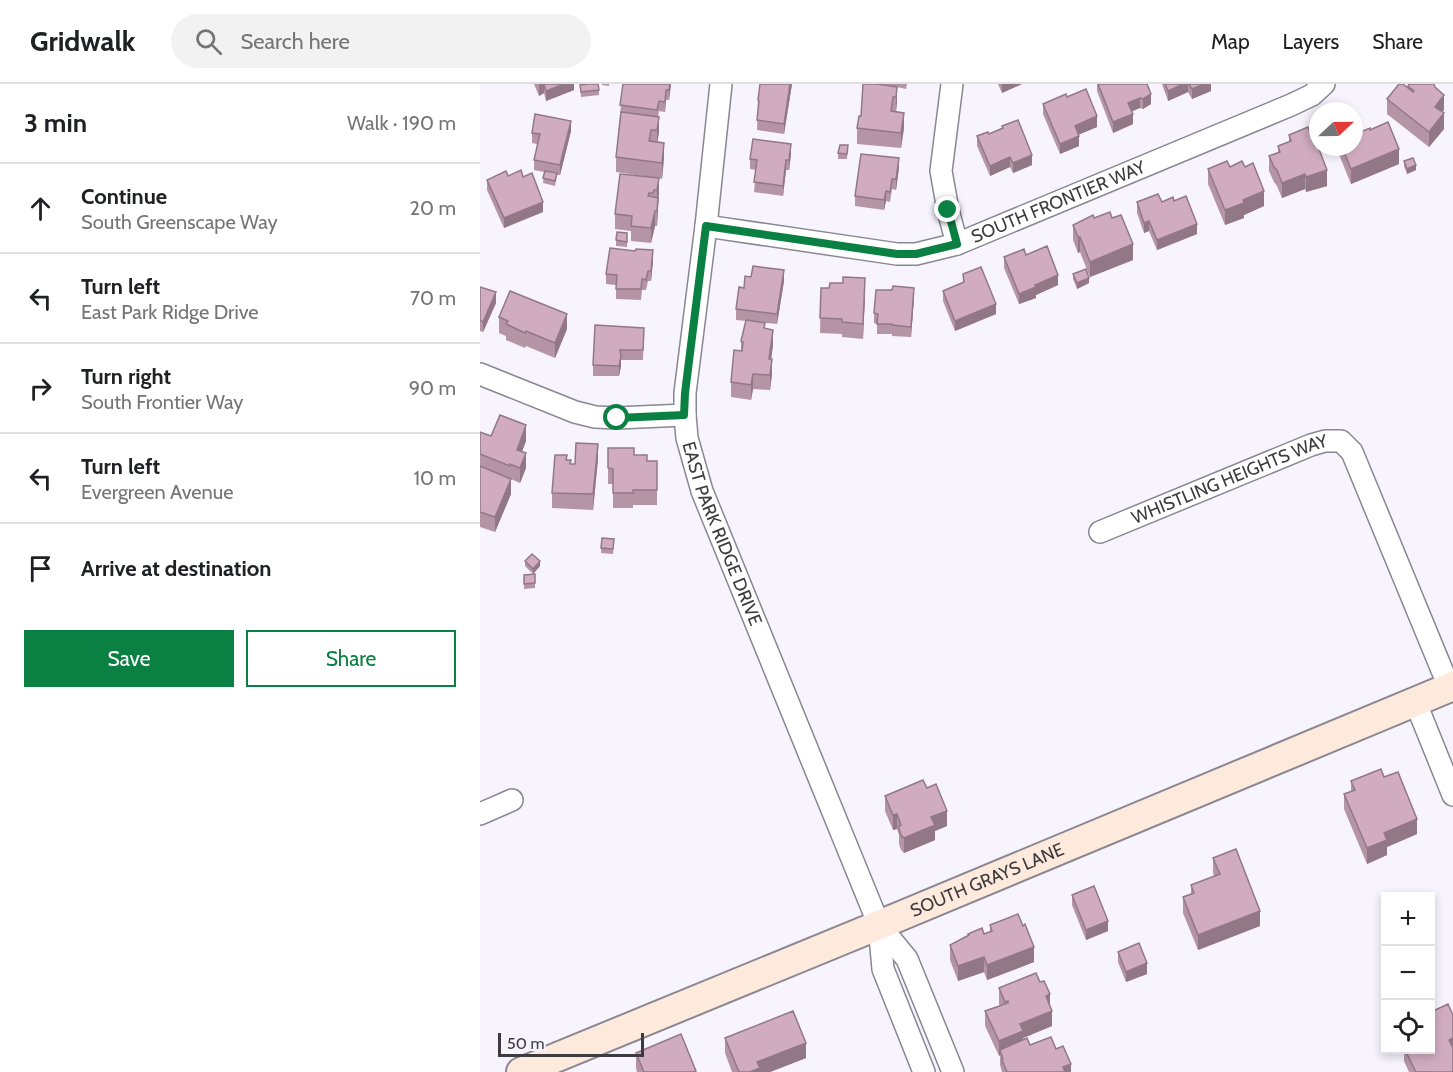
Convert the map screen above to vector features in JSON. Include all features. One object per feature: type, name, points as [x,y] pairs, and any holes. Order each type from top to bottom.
[{"type":"street","name":"EAST PARK RIDGE DRIVE","points":[[721,84],[685,393],[684,415],[687,438],[702,491],[879,925],[883,969],[924,1072]]},
{"type":"street","points":[[952,84],[941,171],[957,244]]},
{"type":"street","name":"SOUTH FRONTIER WAY","points":[[706,226],[897,254],[916,254],[957,244],[1291,105],[1312,95],[1324,84]]},
{"type":"street","points":[[480,374],[575,412],[595,417],[684,415]]},
{"type":"street","name":"WHISTLING HEIGHTS WAY","points":[[1100,532],[1311,445],[1325,441],[1341,441],[1352,452],[1451,686]]},
{"type":"street","name":"SOUTH GRAYS LANE","points":[[521,1072],[1451,686]]},
{"type":"street","points":[[1415,701],[1453,795]]},
{"type":"street","points":[[480,814],[512,800]]},
{"type":"street","name":"EAST PARK RIDGE DRIVE","points":[[879,925],[908,958],[953,1072]]},
{"type":"building","points":[[544,84],[564,84],[546,91]]},
{"type":"building","points":[[598,84],[599,90],[581,92],[580,85]]},
{"type":"building","points":[[623,84],[670,84],[669,90],[666,90],[665,102],[659,101],[657,110],[620,105]]},
{"type":"building","points":[[760,84],[790,84],[784,124],[757,120]]},
{"type":"building","points":[[863,84],[897,87],[891,111],[904,113],[901,133],[857,128],[859,116],[861,116]]},
{"type":"building","points":[[1098,84],[1147,84],[1151,94],[1128,103],[1133,114],[1113,122]]},
{"type":"building","points":[[1165,84],[1183,84],[1168,91]]},
{"type":"building","points":[[1189,84],[1204,84],[1192,89]]},
{"type":"building","points":[[1399,84],[1403,84],[1413,92],[1409,84],[1434,84],[1444,95],[1435,107],[1444,113],[1429,132],[1387,99]]},
{"type":"building","points":[[1086,89],[1097,116],[1075,126],[1079,136],[1060,144],[1043,104],[1066,94],[1067,97]]},
{"type":"building","points":[[621,112],[659,117],[657,130],[651,130],[649,141],[664,143],[662,163],[616,157]]},
{"type":"building","points":[[535,114],[571,121],[560,165],[534,160],[540,134],[532,133]]},
{"type":"building","points":[[1018,120],[1032,155],[1013,163],[1010,157],[990,166],[977,136],[988,132],[989,134]]},
{"type":"building","points":[[1388,122],[1399,149],[1351,169],[1346,156],[1363,156],[1363,131],[1370,128],[1370,130]]},
{"type":"building","points":[[1308,127],[1309,156],[1322,156],[1327,170],[1306,177],[1305,174],[1282,183],[1269,156],[1280,152],[1278,146],[1291,141],[1289,135]]},
{"type":"building","points":[[753,139],[791,144],[789,160],[786,160],[783,186],[754,182],[757,160],[750,159]]},
{"type":"building","points":[[840,145],[848,145],[847,154],[838,153]]},
{"type":"building","points":[[861,154],[899,158],[896,179],[892,179],[890,192],[886,191],[884,200],[855,196]]},
{"type":"building","points":[[1413,158],[1416,165],[1407,169],[1404,161]]},
{"type":"building","points":[[1227,161],[1230,167],[1242,161],[1245,167],[1253,163],[1264,191],[1243,200],[1244,203],[1225,210],[1208,169]]},
{"type":"building","points":[[521,170],[523,177],[532,173],[543,202],[504,218],[487,180],[506,171],[508,176]]},
{"type":"building","points":[[545,171],[557,173],[555,181],[543,178]]},
{"type":"building","points":[[620,174],[659,178],[657,190],[649,193],[648,196],[658,198],[657,211],[655,211],[651,228],[631,226],[632,216],[615,214]]},
{"type":"building","points":[[1158,194],[1162,202],[1173,197],[1174,201],[1186,196],[1197,224],[1157,240],[1149,221],[1144,223],[1137,202]]},
{"type":"building","points":[[1110,212],[1112,218],[1121,215],[1133,244],[1090,262],[1073,225],[1093,215],[1094,218]]},
{"type":"building","points":[[617,232],[627,233],[627,242],[616,240]]},
{"type":"building","points":[[1047,246],[1058,275],[1019,294],[1004,257],[1024,249],[1026,255]]},
{"type":"building","points":[[610,248],[635,251],[636,249],[653,250],[651,271],[648,271],[646,280],[642,279],[641,289],[616,289],[617,275],[606,274]]},
{"type":"building","points":[[753,266],[784,270],[777,314],[736,309],[739,287],[744,288],[745,276],[751,277]]},
{"type":"building","points":[[981,267],[996,304],[955,321],[943,291],[964,282],[963,274]]},
{"type":"building","points":[[1086,269],[1089,278],[1077,283],[1073,274]]},
{"type":"building","points":[[843,277],[865,278],[863,324],[842,322],[842,319],[820,318],[821,288],[829,288],[830,283],[843,283]]},
{"type":"building","points":[[893,286],[914,288],[911,327],[877,324],[878,314],[874,313],[876,290],[892,290]]},
{"type":"building","points":[[480,287],[496,292],[483,322],[480,320]]},
{"type":"building","points":[[510,291],[567,314],[555,343],[526,331],[525,333],[506,324],[508,321],[499,317]]},
{"type":"building","points":[[746,320],[765,323],[764,328],[773,330],[769,359],[772,359],[770,375],[753,374],[751,385],[731,382],[734,350],[742,351],[743,342],[741,341]]},
{"type":"building","points":[[595,325],[644,328],[643,350],[620,350],[619,366],[593,365]]},
{"type":"building","points":[[500,415],[526,425],[517,450],[526,453],[520,468],[480,454],[480,432],[491,436]]},
{"type":"building","points":[[576,443],[598,444],[593,494],[552,493],[555,455],[567,455],[566,460],[571,460],[570,464],[575,464]]},
{"type":"building","points":[[608,448],[634,448],[634,455],[647,455],[647,461],[657,461],[657,490],[613,493],[613,469],[608,468]]},
{"type":"building","points":[[480,466],[511,479],[495,517],[480,512]]},
{"type":"building","points":[[602,538],[614,539],[613,549],[601,548]]},
{"type":"building","points":[[532,554],[540,561],[533,569],[525,561]]},
{"type":"building","points":[[535,574],[535,583],[524,584],[524,575]]},
{"type":"building","points":[[1381,769],[1384,777],[1398,772],[1417,819],[1384,833],[1387,840],[1367,848],[1344,794],[1355,790],[1351,781]]},
{"type":"building","points":[[923,780],[927,788],[936,784],[947,811],[931,817],[935,825],[904,838],[899,829],[901,825],[897,814],[893,815],[885,796]]},
{"type":"building","points":[[1236,849],[1260,911],[1198,935],[1183,897],[1194,893],[1191,885],[1220,874],[1213,858]]},
{"type":"building","points":[[1094,886],[1108,921],[1086,930],[1072,895]]},
{"type":"building","points":[[1018,914],[1023,926],[1025,924],[1034,947],[987,965],[984,957],[958,966],[950,945],[982,928],[984,934],[992,931],[990,925]]},
{"type":"building","points":[[1139,943],[1147,963],[1126,972],[1118,952]]},
{"type":"building","points":[[1036,973],[1040,982],[1044,981],[1050,994],[1046,996],[1052,1011],[1020,1024],[1023,1031],[999,1041],[985,1011],[1008,1003],[1008,1001],[1005,1002],[999,988]]},
{"type":"building","points":[[1448,1004],[1453,1015],[1453,1038],[1449,1040],[1453,1048],[1453,1072],[1416,1072],[1407,1054],[1435,1054],[1435,1010]]},
{"type":"building","points":[[793,1011],[806,1043],[757,1062],[760,1068],[750,1072],[739,1072],[725,1038]]},
{"type":"building","points":[[681,1034],[696,1071],[644,1072],[636,1053]]},
{"type":"building","points":[[1051,1037],[1056,1049],[1063,1046],[1071,1064],[1063,1067],[1065,1072],[1007,1072],[1000,1050],[1027,1038],[1030,1045]]},
{"type":"route","points":[[617,418],[684,415],[706,226],[897,254],[916,254],[957,244],[948,210]]}]
